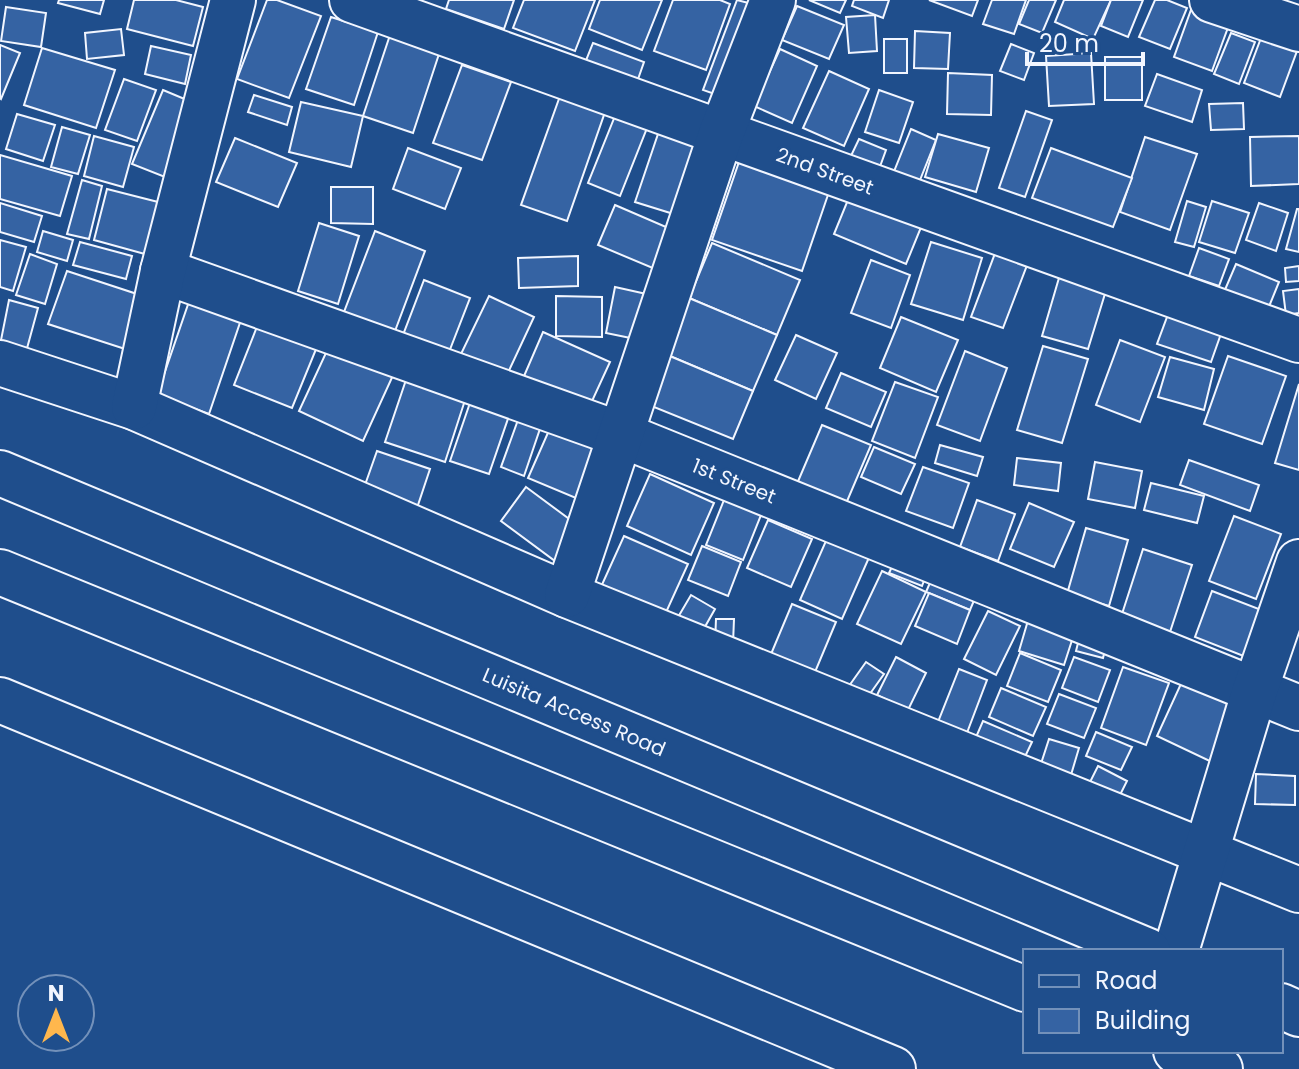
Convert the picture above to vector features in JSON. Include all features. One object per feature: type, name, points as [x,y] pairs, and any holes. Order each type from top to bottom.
[{"type":"street","points":[[134,407],[163,271],[233,0]]},
{"type":"street","name":"2nd Street","points":[[352,0],[1299,340]]},
{"type":"street","points":[[567,595],[721,134],[773,0]]},
{"type":"street","points":[[1212,0],[1299,29]]},
{"type":"street","name":"1st Street","points":[[163,271],[622,435],[1254,693],[1299,708]]},
{"type":"street","points":[[0,363],[134,407],[567,595],[1299,890]]},
{"type":"street","name":"Luisita Access Road","points":[[0,473],[1143,949]]},
{"type":"street","points":[[1177,949],[1254,693],[1299,562]]},
{"type":"street","points":[[0,572],[1023,988]]},
{"type":"street","points":[[0,700],[893,1069]]},
{"type":"street","points":[[1181,1053],[1220,1069]]},
{"type":"building","points":[[59,0],[104,0],[100,14],[58,3]]},
{"type":"building","points":[[134,0],[176,0],[203,7],[193,46],[127,29]]},
{"type":"building","points":[[267,0],[277,0],[321,16],[289,98],[237,79]]},
{"type":"building","points":[[449,0],[514,0],[504,29],[446,9]]},
{"type":"building","points":[[524,0],[595,0],[575,51],[513,28]]},
{"type":"building","points":[[600,0],[662,0],[642,50],[589,29]]},
{"type":"building","points":[[673,0],[720,0],[730,4],[706,70],[654,51]]},
{"type":"building","points":[[737,0],[760,6],[726,98],[703,90]]},
{"type":"building","points":[[809,0],[846,0],[840,13]]},
{"type":"building","points":[[854,0],[889,0],[883,18],[852,6]]},
{"type":"building","points":[[929,0],[978,0],[972,16]]},
{"type":"building","points":[[992,0],[1026,0],[1014,34],[983,24]]},
{"type":"building","points":[[1029,0],[1056,0],[1042,33],[1019,24]]},
{"type":"building","points":[[1064,0],[1111,0],[1093,39],[1055,22]]},
{"type":"building","points":[[1111,0],[1143,0],[1128,37],[1101,26]]},
{"type":"building","points":[[1155,0],[1167,0],[1187,8],[1170,49],[1139,37]]},
{"type":"building","points":[[797,6],[844,25],[829,59],[782,40]]},
{"type":"building","points":[[6,7],[46,13],[41,47],[1,41]]},
{"type":"building","points":[[1192,7],[1230,22],[1212,71],[1174,57]]},
{"type":"building","points":[[875,15],[877,51],[849,53],[846,17]]},
{"type":"building","points":[[331,17],[378,32],[354,105],[306,89]]},
{"type":"building","points":[[121,29],[124,55],[87,59],[85,33]]},
{"type":"building","points":[[915,31],[950,33],[948,69],[914,68]]},
{"type":"building","points":[[1231,33],[1255,42],[1239,84],[1214,74]]},
{"type":"building","points":[[390,35],[440,51],[413,133],[363,116]]},
{"type":"building","points":[[1261,38],[1297,51],[1280,97],[1244,83]]},
{"type":"building","points":[[884,39],[907,39],[907,73],[884,73]]},
{"type":"building","points":[[593,43],[644,62],[637,82],[585,63]]},
{"type":"building","points":[[1011,44],[1034,53],[1024,80],[1000,71]]},
{"type":"building","points":[[0,45],[20,53],[1,99],[0,98]]},
{"type":"building","points":[[151,46],[191,55],[185,84],[145,74]]},
{"type":"building","points":[[42,48],[115,70],[96,128],[24,105]]},
{"type":"building","points":[[780,49],[817,66],[792,123],[754,106]]},
{"type":"building","points":[[1091,53],[1094,104],[1049,106],[1046,56]]},
{"type":"building","points":[[1105,57],[1142,57],[1142,100],[1105,100]]},
{"type":"building","points":[[462,65],[511,82],[482,160],[433,143]]},
{"type":"building","points":[[829,71],[869,89],[844,146],[803,128]]},
{"type":"building","points":[[948,73],[992,75],[991,115],[947,114]]},
{"type":"building","points":[[1157,74],[1202,90],[1192,122],[1145,106]]},
{"type":"building","points":[[124,79],[156,90],[137,141],[105,130]]},
{"type":"building","points":[[163,90],[199,105],[170,179],[132,164]]},
{"type":"building","points":[[879,90],[913,102],[899,143],[865,132]]},
{"type":"building","points":[[254,95],[292,107],[287,125],[248,112]]},
{"type":"building","points":[[560,96],[605,112],[567,221],[521,205]]},
{"type":"building","points":[[301,102],[363,116],[351,167],[289,152]]},
{"type":"building","points":[[1243,103],[1244,129],[1211,130],[1209,104]]},
{"type":"building","points":[[1026,111],[1052,120],[1025,197],[999,188]]},
{"type":"building","points":[[17,114],[55,125],[43,161],[6,149]]},
{"type":"building","points":[[615,116],[647,128],[620,196],[588,183]]},
{"type":"building","points":[[62,127],[90,135],[78,174],[51,167]]},
{"type":"building","points":[[911,129],[936,140],[918,185],[893,174]]},
{"type":"building","points":[[659,131],[719,150],[696,221],[635,202]]},
{"type":"building","points":[[938,134],[989,148],[976,192],[925,177]]},
{"type":"building","points":[[94,136],[134,147],[123,187],[84,176]]},
{"type":"building","points":[[1299,136],[1299,184],[1251,186],[1250,137]]},
{"type":"building","points":[[1145,137],[1197,154],[1170,230],[1120,212]]},
{"type":"building","points":[[235,138],[297,163],[278,207],[216,182]]},
{"type":"building","points":[[859,139],[886,150],[878,172],[849,160]]},
{"type":"building","points":[[408,148],[461,168],[445,209],[393,189]]},
{"type":"building","points":[[1051,148],[1132,178],[1113,227],[1032,198]]},
{"type":"building","points":[[0,155],[72,176],[60,216],[0,199]]},
{"type":"building","points":[[740,159],[830,189],[802,271],[712,240]]},
{"type":"building","points":[[82,180],[102,186],[89,239],[67,234]]},
{"type":"building","points":[[331,187],[373,187],[373,224],[331,223]]},
{"type":"building","points":[[107,189],[166,204],[152,256],[94,240]]},
{"type":"building","points":[[852,190],[924,220],[906,264],[834,234]]},
{"type":"building","points":[[1187,201],[1206,207],[1194,247],[1175,242]]},
{"type":"building","points":[[1212,201],[1249,213],[1235,253],[1199,242]]},
{"type":"building","points":[[0,203],[42,216],[34,242],[0,232]]},
{"type":"building","points":[[1259,203],[1288,213],[1276,251],[1246,240]]},
{"type":"building","points":[[615,205],[673,230],[655,269],[598,245]]},
{"type":"building","points":[[1299,209],[1299,252],[1286,249]]},
{"type":"building","points":[[319,223],[359,236],[338,304],[298,291]]},
{"type":"building","points":[[43,231],[73,240],[67,261],[37,252]]},
{"type":"building","points":[[375,231],[425,251],[395,331],[344,312]]},
{"type":"building","points":[[0,240],[26,247],[13,291],[0,287]]},
{"type":"building","points":[[80,242],[132,256],[126,279],[73,265]]},
{"type":"building","points":[[931,242],[982,258],[963,320],[911,304]]},
{"type":"building","points":[[712,243],[800,280],[777,335],[689,298]]},
{"type":"building","points":[[997,248],[1029,260],[1003,328],[971,317]]},
{"type":"building","points":[[1199,248],[1229,259],[1219,286],[1189,276]]},
{"type":"building","points":[[30,254],[57,264],[45,304],[16,295]]},
{"type":"building","points":[[578,256],[578,286],[519,288],[518,258]]},
{"type":"building","points":[[871,260],[910,275],[891,328],[851,313]]},
{"type":"building","points":[[1236,264],[1279,282],[1268,309],[1224,292]]},
{"type":"building","points":[[1299,266],[1299,281],[1286,282],[1285,268]]},
{"type":"building","points":[[67,271],[143,296],[125,349],[48,324]]},
{"type":"building","points":[[1061,271],[1108,284],[1088,349],[1042,336]]},
{"type":"building","points":[[424,280],[470,298],[449,352],[403,335]]},
{"type":"building","points":[[195,284],[247,302],[209,414],[157,395]]},
{"type":"building","points":[[615,287],[660,297],[650,342],[606,333]]},
{"type":"building","points":[[1299,289],[1299,313],[1286,315],[1283,291]]},
{"type":"building","points":[[489,296],[534,317],[506,377],[460,356]]},
{"type":"building","points":[[556,296],[602,297],[602,337],[556,336]]},
{"type":"building","points":[[689,298],[777,335],[753,391],[665,354]]},
{"type":"building","points":[[9,300],[38,308],[26,352],[0,345]]},
{"type":"building","points":[[1170,309],[1223,328],[1211,362],[1157,344]]},
{"type":"building","points":[[262,314],[321,337],[292,408],[234,385]]},
{"type":"building","points":[[901,317],[958,340],[936,392],[880,368]]},
{"type":"building","points":[[543,332],[610,362],[587,412],[521,383]]},
{"type":"building","points":[[796,335],[837,353],[816,399],[775,380]]},
{"type":"building","points":[[1120,340],[1165,357],[1140,422],[1096,405]]},
{"type":"building","points":[[331,342],[395,371],[363,441],[299,411]]},
{"type":"building","points":[[1043,346],[1088,359],[1062,443],[1017,430]]},
{"type":"building","points":[[965,351],[1007,368],[980,441],[937,425]]},
{"type":"building","points":[[665,354],[753,391],[733,439],[644,403]]},
{"type":"building","points":[[1228,356],[1286,376],[1262,444],[1204,424]]},
{"type":"building","points":[[1170,357],[1214,369],[1204,410],[1158,397]]},
{"type":"building","points":[[841,373],[886,392],[871,427],[826,408]]},
{"type":"building","points":[[408,374],[467,394],[445,462],[385,442]]},
{"type":"building","points":[[895,382],[938,397],[915,458],[872,441]]},
{"type":"building","points":[[1299,384],[1299,470],[1275,463]]},
{"type":"building","points":[[472,397],[511,410],[489,474],[450,461]]},
{"type":"building","points":[[523,406],[545,414],[524,476],[501,467]]},
{"type":"building","points":[[554,419],[608,442],[583,501],[528,478]]},
{"type":"building","points":[[822,425],[871,445],[845,506],[796,486]]},
{"type":"building","points":[[940,445],[983,457],[977,476],[935,463]]},
{"type":"building","points":[[874,447],[915,464],[901,494],[861,477]]},
{"type":"building","points":[[377,451],[430,469],[414,517],[360,499]]},
{"type":"building","points":[[1017,458],[1061,463],[1058,491],[1014,485]]},
{"type":"building","points":[[1189,460],[1259,485],[1250,511],[1180,485]]},
{"type":"building","points":[[1095,462],[1142,471],[1135,508],[1088,499]]},
{"type":"building","points":[[923,467],[969,483],[953,528],[906,511]]},
{"type":"building","points":[[650,474],[714,503],[691,555],[627,526]]},
{"type":"building","points":[[1151,483],[1204,496],[1197,523],[1144,510]]},
{"type":"building","points":[[526,487],[580,527],[555,561],[501,521]]},
{"type":"building","points":[[728,490],[765,505],[743,560],[706,545]]},
{"type":"building","points":[[977,500],[1015,514],[998,561],[960,547]]},
{"type":"building","points":[[1029,503],[1074,522],[1054,567],[1010,549]]},
{"type":"building","points":[[1234,516],[1281,534],[1256,599],[1209,581]]},
{"type":"building","points":[[768,520],[812,539],[791,587],[747,568]]},
{"type":"building","points":[[1086,528],[1128,540],[1109,606],[1067,594]]},
{"type":"building","points":[[829,534],[871,553],[842,619],[800,600]]},
{"type":"building","points":[[624,536],[688,564],[663,619],[600,589]]},
{"type":"building","points":[[702,546],[741,562],[728,596],[688,580]]},
{"type":"building","points":[[1143,549],[1192,565],[1170,632],[1121,617]]},
{"type":"building","points":[[896,558],[928,570],[922,586],[889,573]]},
{"type":"building","points":[[882,571],[926,592],[901,644],[857,624]]},
{"type":"building","points":[[935,571],[979,589],[970,610],[926,592]]},
{"type":"building","points":[[1212,591],[1264,611],[1246,657],[1195,637]]},
{"type":"building","points":[[929,593],[970,610],[957,644],[915,626]]},
{"type":"building","points":[[691,595],[715,609],[698,639],[674,624]]},
{"type":"building","points":[[792,604],[836,622],[810,684],[766,666]]},
{"type":"building","points":[[988,611],[1020,626],[996,675],[964,659]]},
{"type":"building","points":[[1029,617],[1075,631],[1064,665],[1019,651]]},
{"type":"building","points":[[716,619],[734,619],[733,644],[715,643]]},
{"type":"building","points":[[1081,631],[1108,639],[1103,658],[1076,651]]},
{"type":"building","points":[[1020,653],[1061,670],[1048,702],[1007,686]]},
{"type":"building","points":[[896,657],[926,673],[908,710],[877,695]]},
{"type":"building","points":[[1074,657],[1110,670],[1098,702],[1062,688]]},
{"type":"building","points":[[866,662],[884,674],[867,698],[849,686]]},
{"type":"building","points":[[1123,667],[1169,683],[1146,745],[1101,728]]},
{"type":"building","points":[[959,669],[987,680],[965,738],[936,727]]},
{"type":"building","points":[[1185,675],[1244,703],[1216,764],[1157,736]]},
{"type":"building","points":[[1001,688],[1046,707],[1033,736],[989,717]]},
{"type":"building","points":[[1059,694],[1096,708],[1084,738],[1047,724]]},
{"type":"building","points":[[983,721],[1032,742],[1021,765],[973,744]]},
{"type":"building","points":[[1096,732],[1132,747],[1121,770],[1086,756]]},
{"type":"building","points":[[1049,739],[1079,748],[1068,785],[1037,776]]},
{"type":"building","points":[[1098,766],[1127,781],[1114,807],[1085,792]]},
{"type":"building","points":[[1256,774],[1295,776],[1295,805],[1255,804]]}]
